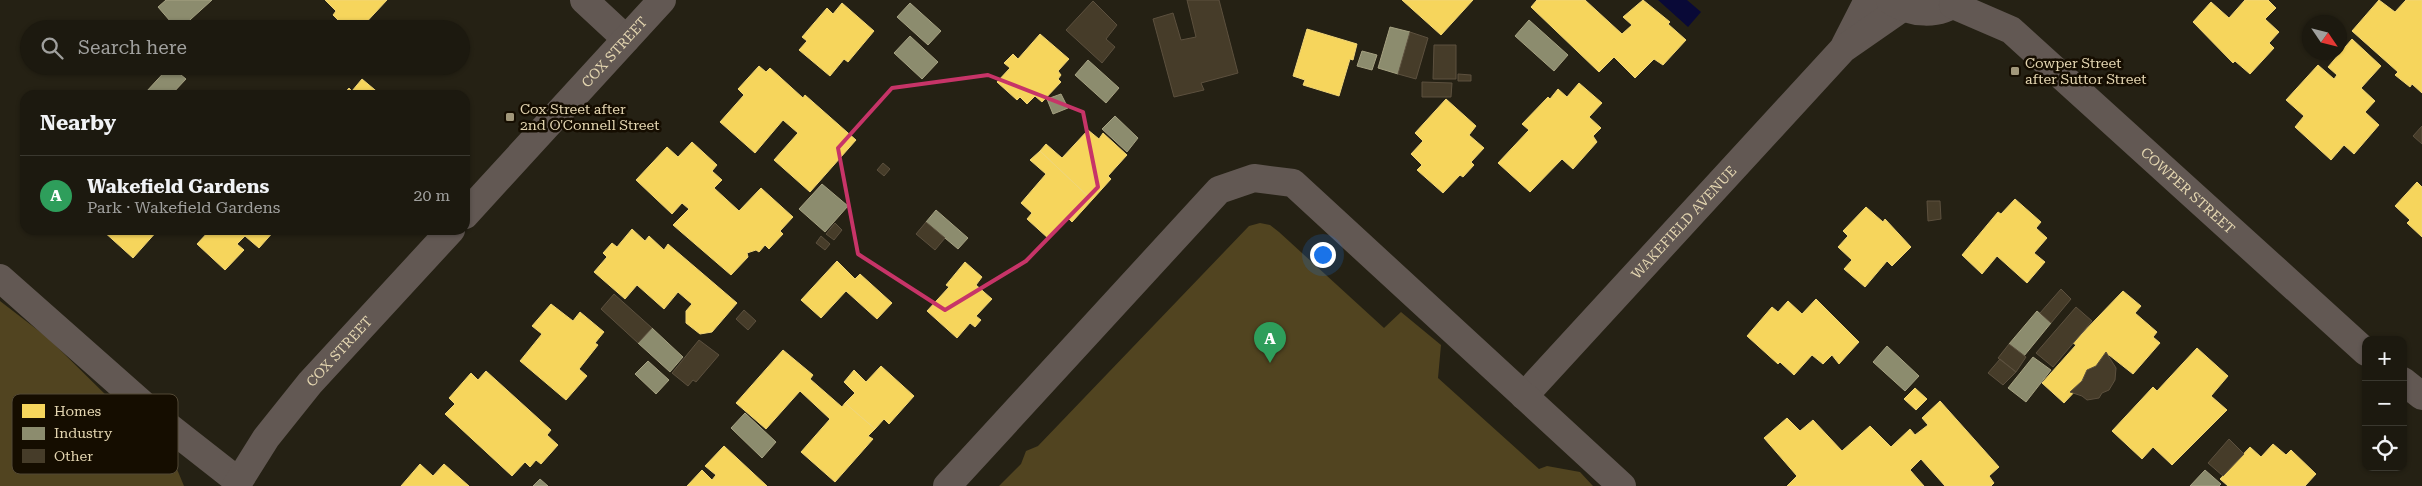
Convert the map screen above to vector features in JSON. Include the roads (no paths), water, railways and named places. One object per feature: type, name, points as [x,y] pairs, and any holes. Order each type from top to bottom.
[{"type":"street","points":[[584,0],[626,39]]},
{"type":"street","name":"COX STREET","points":[[470,209],[662,0]]},
{"type":"street","name":"WAKEFIELD AVENUE","points":[[1843,49],[1868,0]]},
{"type":"street","name":"COWPER STREET","points":[[2000,0],[2011,30]]},
{"type":"street","points":[[1896,4],[1923,12],[1956,2]]},
{"type":"street","name":"COWPER STREET","points":[[1956,2],[2011,30],[2362,348]]},
{"type":"street","name":"WAKEFIELD AVENUE","points":[[1524,396],[1843,49],[1896,4]]},
{"type":"street","points":[[947,486],[1219,190],[1254,178],[1293,183],[1622,486]]},
{"type":"street","name":"COX STREET","points":[[178,436],[237,484],[266,438],[310,383],[446,235]]},
{"type":"street","name":"COX STREET","points":[[0,278],[130,394]]},
{"type":"street","points":[[2407,384],[2422,396]]},
{"type":"place","name":"Cowper Street after Suttor Street","points":[[2015,71]]},
{"type":"place","name":"Cox Street after 2nd O'Connell Street","points":[[510,117]]},
{"type":"place","name":"Wakefield Gardens","points":[[1270,363]]}]
